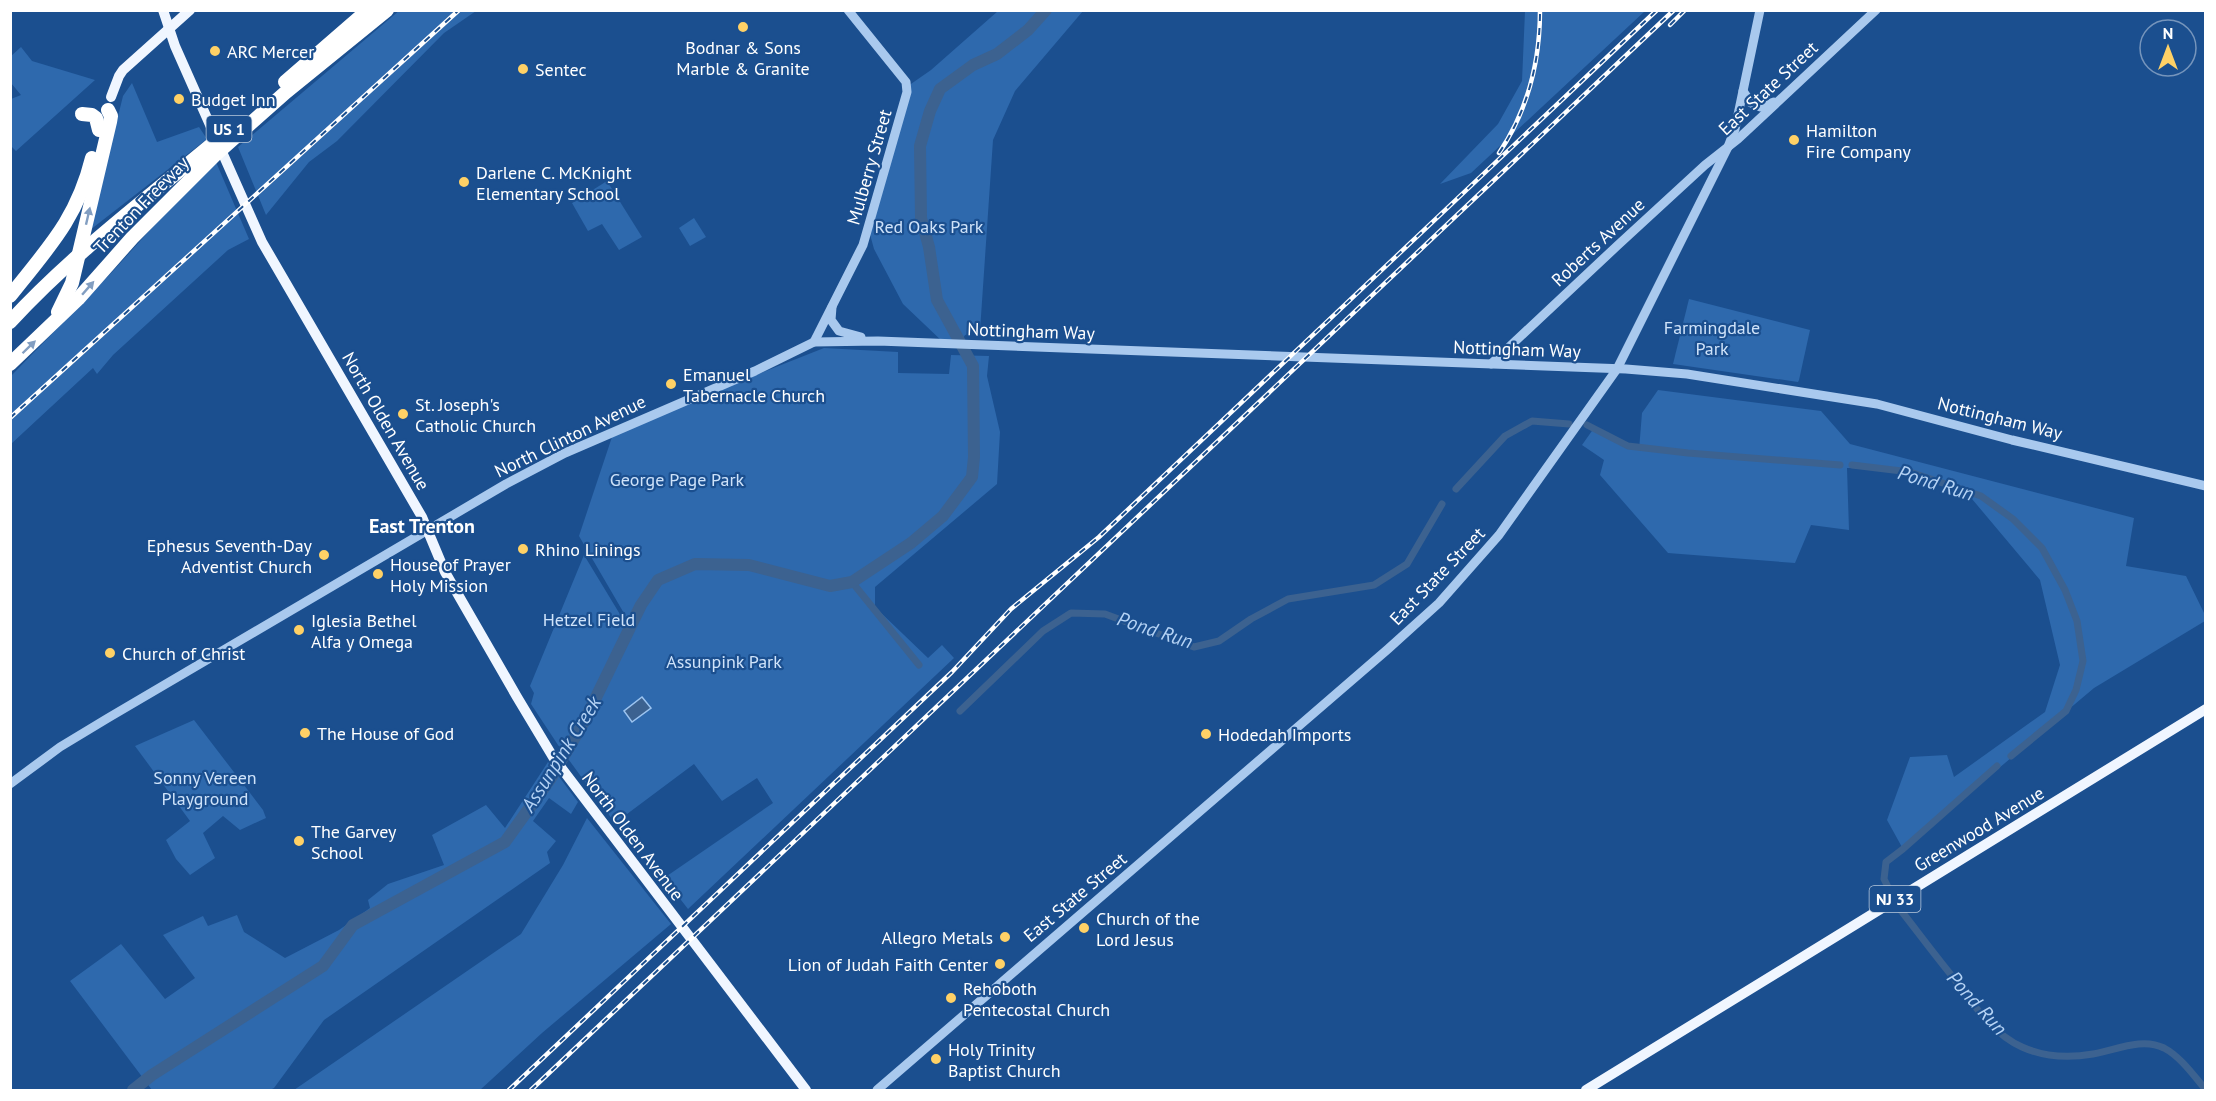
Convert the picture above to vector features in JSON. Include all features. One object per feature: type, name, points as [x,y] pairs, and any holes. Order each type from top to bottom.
[{"type":"highway","name":"Trenton Freeway","points":[[10,322],[88,245],[190,164],[368,10]]},
{"type":"highway","name":"Trenton Freeway","points":[[10,364],[78,299],[178,191],[232,139],[387,10]]},
{"type":"highway","points":[[47,330],[65,299],[74,274],[110,122],[109,103]]},
{"type":"highway","points":[[10,296],[63,229],[74,210],[85,183],[102,115],[109,103]]},
{"type":"highway","points":[[82,114],[96,118],[99,130]]},
{"type":"main road","name":"North Olden Avenue","points":[[163,10],[169,30],[259,237],[418,509],[445,572],[553,757],[806,1090]]},
{"type":"main road","points":[[109,103],[123,70],[190,10]]},
{"type":"main road","name":"Greenwood Avenue","points":[[1586,1090],[2205,709]]},
{"type":"street","name":"Mulberry Street","points":[[814,342],[863,245],[908,87],[848,10]]},
{"type":"street","points":[[1728,147],[1735,129],[1760,10]]},
{"type":"street","name":"East State Street","points":[[877,1090],[1439,603],[1499,535],[1617,369],[1728,147],[1876,10]]},
{"type":"street","points":[[1743,91],[1751,103],[1760,107],[1779,101]]},
{"type":"street","name":"Roberts Avenue","points":[[1491,364],[1705,165],[1728,147]]},
{"type":"street","points":[[832,305],[831,320],[839,332],[878,341]]},
{"type":"street","name":"Nottingham Way","points":[[814,342],[878,341],[1617,369],[1687,374],[1857,399],[2205,486]]},
{"type":"street","name":"North Clinton Avenue","points":[[10,783],[60,747],[108,718],[506,484],[555,458],[755,371],[814,342]]},
{"type":"green space","points":[[400,10],[476,11],[444,33],[337,141],[309,162],[266,215],[238,147]]},
{"type":"green space","name":"Red Oaks Park","points":[[998,11],[1083,11],[1015,91],[993,140],[980,331],[965,335],[959,345],[944,343],[903,304],[874,249],[868,227],[908,86],[931,70]]},
{"type":"green space","points":[[1525,11],[1645,11],[1471,173],[1440,184],[1498,124],[1522,81]]},
{"type":"green space","points":[[21,47],[32,61],[95,80],[16,151],[11,146],[11,99],[21,95],[11,83],[10,57]]},
{"type":"green space","points":[[132,83],[157,142],[199,127],[207,139],[90,230],[123,96]]},
{"type":"green space","points":[[216,162],[249,239],[228,250],[113,355],[97,374],[93,368],[11,444],[11,376],[113,271],[187,189]]},
{"type":"green space","points":[[607,181],[642,237],[619,250],[602,224],[588,231],[572,203]]},
{"type":"green space","points":[[694,218],[706,237],[690,246],[679,228]]},
{"type":"green space","name":"Farmingdale Park","points":[[1689,299],[1810,330],[1798,382],[1673,364]]},
{"type":"green space","points":[[824,348],[898,352],[898,373],[949,374],[951,355],[989,356],[987,376],[1000,432],[997,484],[875,587],[875,612],[878,610],[928,658],[942,645],[954,658],[688,909],[664,878],[773,803],[757,778],[722,801],[694,764],[615,823],[531,704],[534,693],[530,686],[584,555],[621,616],[625,615],[579,536],[614,431]]},
{"type":"green space","points":[[1658,390],[1821,411],[1850,444],[2134,518],[2126,566],[2186,576],[2205,615],[2205,621],[2094,688],[1903,849],[1887,820],[1910,757],[1947,755],[1954,777],[2045,712],[2060,665],[2040,580],[1967,493],[1903,469],[1847,468],[1849,530],[1811,525],[1795,563],[1668,553],[1600,475],[1604,460],[1582,445],[1594,428],[1639,450],[1642,413]]},
{"type":"green space","name":"Sonny Vereen Playground","points":[[194,720],[263,810],[266,818],[240,830],[223,816],[203,833],[215,858],[190,875],[176,859],[166,840],[190,821],[135,746]]},
{"type":"green space","points":[[548,762],[578,802],[571,814],[549,798],[533,821],[556,841],[547,852],[550,863],[324,1020],[274,1088],[270,1090],[152,1090],[70,981],[121,944],[165,999],[195,978],[163,935],[203,916],[208,926],[237,915],[244,932],[285,958],[339,930],[370,908],[368,900],[388,884],[444,865],[432,835],[486,805],[505,828]]},
{"type":"green space","points":[[587,818],[671,924],[542,1033],[480,1090],[294,1090],[521,934],[563,865]]},
{"type":"shaded area","points":[[642,697],[651,708],[632,722],[624,711]]},
{"type":"waterway","name":"Assunpink Creek","points":[[133,1090],[152,1075],[323,966],[353,925],[505,842],[551,778],[584,722],[641,605],[658,580],[695,564],[749,565],[830,586],[852,582],[911,543],[943,516],[972,477],[974,457],[973,366],[937,300],[929,247],[921,218],[920,146],[930,111],[940,89],[973,65],[997,54],[1028,30],[1046,10]]},
{"type":"waterway","name":"Pond Run","points":[[1456,489],[1505,436],[1532,421],[1569,424]]},
{"type":"waterway","name":"Pond Run","points":[[1587,425],[1628,446],[1840,465]]},
{"type":"waterway","name":"Pond Run","points":[[1852,465],[1910,472],[1981,496],[2013,519],[2042,548],[2065,590],[2077,621],[2083,661],[2076,690],[2066,711],[2011,756]]},
{"type":"waterway","name":"Pond Run","points":[[960,711],[1043,631],[1071,613],[1105,614],[1194,647],[1219,641],[1251,619],[1288,599],[1374,585],[1407,564],[1442,504]]},
{"type":"waterway","name":"Pond Run","points":[[852,582],[919,665]]},
{"type":"waterway","points":[[1889,889],[1884,879],[1886,862],[1997,766]]},
{"type":"waterway","name":"Pond Run","points":[[1899,908],[1983,1016],[2011,1041],[2039,1053],[2066,1056],[2093,1054],[2129,1045],[2156,1045],[2176,1056],[2206,1090]]},
{"type":"railway","points":[[10,418],[459,10]]},
{"type":"railway","points":[[1499,153],[1525,103],[1535,67],[1540,10]]},
{"type":"railway","points":[[509,1090],[952,672],[1011,609],[1099,537],[1657,10]]},
{"type":"railway","points":[[531,1090],[1674,10]]},
{"type":"railway","points":[[1670,25],[1685,10]]},
{"type":"place","name":"Bodnar & Sons Marble & Granite","points":[[743,27]]},
{"type":"place","name":"ARC Mercer","points":[[215,51]]},
{"type":"place","name":"Sentec","points":[[523,69]]},
{"type":"place","name":"Budget Inn","points":[[179,99]]},
{"type":"place","name":"Hamilton Fire Company","points":[[1794,140]]},
{"type":"place","name":"Darlene C. McKnight Elementary School","points":[[464,182]]},
{"type":"place","name":"Emanuel Tabernacle Church","points":[[671,384]]},
{"type":"place","name":"St. Joseph's Catholic Church","points":[[403,414]]},
{"type":"place","name":"Rhino Linings","points":[[523,549]]},
{"type":"place","name":"Ephesus Seventh-Day Adventist Church","points":[[324,555]]},
{"type":"place","name":"House of Prayer Holy Mission","points":[[378,574]]},
{"type":"place","name":"Iglesia Bethel Alfa y Omega","points":[[299,630]]},
{"type":"place","name":"Church of Christ","points":[[110,653]]},
{"type":"place","name":"The House of God","points":[[305,733]]},
{"type":"place","name":"Hodedah Imports","points":[[1206,734]]},
{"type":"place","name":"The Garvey School","points":[[299,841]]},
{"type":"place","name":"Church of the Lord Jesus","points":[[1084,928]]},
{"type":"place","name":"Allegro Metals","points":[[1005,937]]},
{"type":"place","name":"Lion of Judah Faith Center","points":[[1000,964]]},
{"type":"place","name":"Rehoboth Pentecostal Church","points":[[951,998]]},
{"type":"place","name":"Holy Trinity Baptist Church","points":[[936,1059]]},
{"type":"district","name":"East Trenton","points":[[422,526]]},
{"type":"park label","name":"George Page Park","points":[[677,479]]},
{"type":"park label","name":"Hetzel Field","points":[[589,619]]},
{"type":"park label","name":"Assunpink Park","points":[[724,661]]}]
